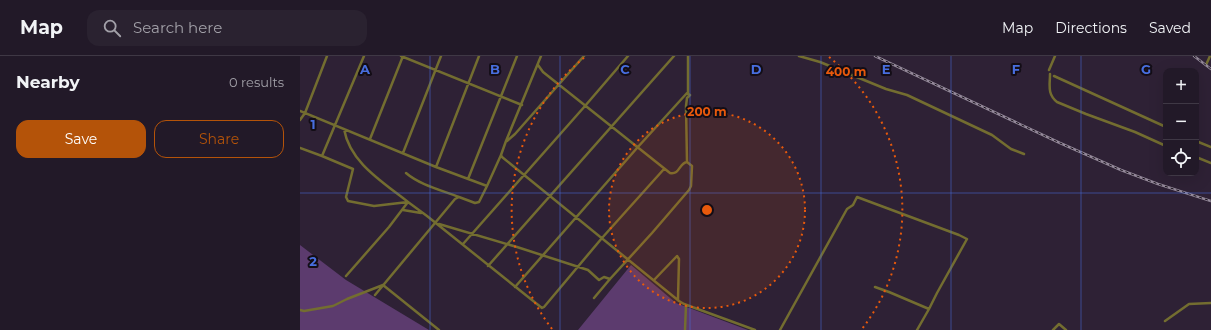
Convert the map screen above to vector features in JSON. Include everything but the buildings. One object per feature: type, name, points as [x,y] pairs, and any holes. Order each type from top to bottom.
[{"type":"street","points":[[300,120],[305,113],[327,56]]},
{"type":"street","points":[[322,156],[336,126],[364,56]]},
{"type":"street","points":[[370,139],[403,56],[522,105]]},
{"type":"street","points":[[403,153],[441,56]]},
{"type":"street","points":[[436,167],[479,56]]},
{"type":"street","points":[[468,179],[517,56]]},
{"type":"street","points":[[406,173],[416,180],[459,198],[475,203],[479,202],[501,155],[541,56]]},
{"type":"street","points":[[506,141],[515,134],[584,56]]},
{"type":"street","points":[[462,244],[524,176],[628,56]]},
{"type":"street","points":[[488,266],[674,56]]},
{"type":"street","points":[[594,298],[691,186],[693,171],[691,164],[688,162],[686,106],[687,98],[690,95],[688,94],[688,56]]},
{"type":"street","points":[[799,56],[820,62],[886,89],[907,95],[992,135],[1011,148],[1024,154]]},
{"type":"street","points":[[1049,70],[1055,56]]},
{"type":"street","points":[[1206,65],[1210,56]]},
{"type":"street","points":[[537,65],[543,72],[611,128],[670,173],[674,174],[678,171],[682,164],[688,162]]},
{"type":"street","points":[[1050,74],[1050,92],[1057,102],[1135,132],[1163,145]]},
{"type":"street","points":[[1054,76],[1163,126]]},
{"type":"street","points":[[515,287],[685,94],[688,94]]},
{"type":"street","points":[[300,112],[487,186]]},
{"type":"street","points":[[344,129],[346,138],[362,164],[371,174],[436,223],[542,308],[664,169]]},
{"type":"street","points":[[1199,142],[1211,147]]},
{"type":"street","points":[[300,148],[353,169],[346,197],[348,201],[374,206],[408,202]]},
{"type":"street","points":[[501,155],[524,176],[678,299],[686,304],[755,330]]},
{"type":"street","points":[[1199,158],[1211,163]]},
{"type":"street","points":[[780,330],[847,210],[857,197],[967,239],[917,330]]},
{"type":"street","points":[[375,295],[456,199],[459,198]]},
{"type":"street","points":[[346,276],[408,202]]},
{"type":"street","points":[[402,210],[424,214]]},
{"type":"street","points":[[436,223],[508,244],[588,270],[599,280],[604,277],[610,278]]},
{"type":"street","points":[[654,280],[677,256],[679,258],[678,299]]},
{"type":"street","points":[[300,310],[304,311],[334,306],[347,298],[383,285]]},
{"type":"street","points":[[383,285],[439,330]]},
{"type":"street","points":[[875,287],[929,309]]},
{"type":"street","points":[[1165,321],[1189,304],[1211,303]]},
{"type":"street","points":[[685,330],[686,304]]},
{"type":"street","points":[[1053,330],[1059,324],[1066,330]]},
{"type":"shaded area","points":[[300,245],[346,280],[429,330],[300,330]]},
{"type":"shaded area","points":[[631,265],[676,303],[748,330],[578,330]]},
{"type":"railway","points":[[875,56],[1121,170],[1211,201]]},
{"type":"railway","points":[[1194,56],[1211,69]]}]
